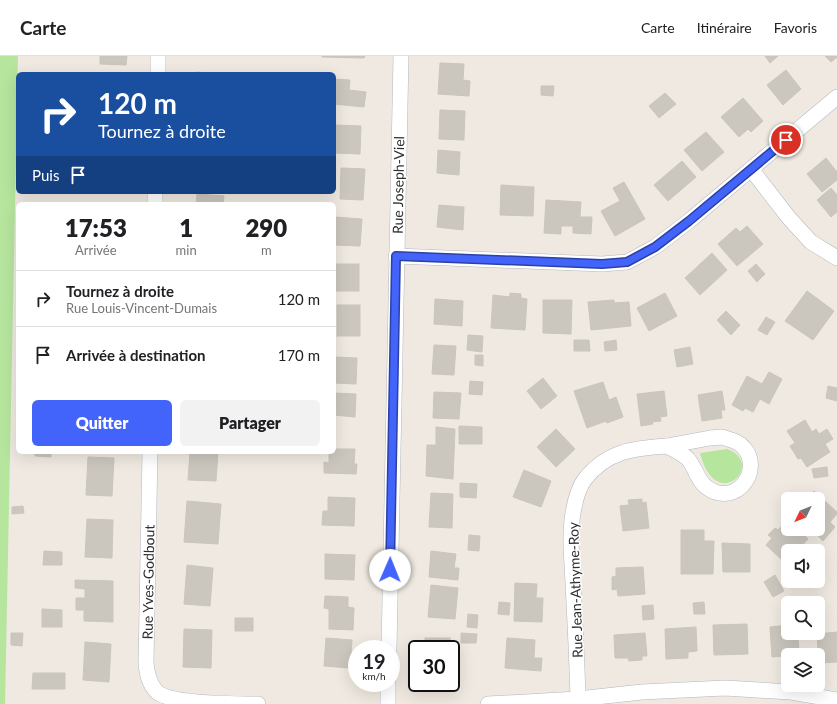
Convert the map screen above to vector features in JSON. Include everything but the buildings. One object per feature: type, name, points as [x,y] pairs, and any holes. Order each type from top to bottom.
[{"type":"street","points":[[158,56],[158,72]]},
{"type":"street","name":"Rue Joseph-Viel","points":[[389,640],[401,56]]},
{"type":"street","points":[[396,256],[602,264],[627,262],[655,247],[689,221],[837,97]]},
{"type":"street","points":[[751,169],[789,218],[811,242],[837,258]]},
{"type":"street","name":"Rue Jean-Athyme-Roy","points":[[578,699],[572,514],[577,494],[584,480],[599,464],[618,453],[641,448],[667,446],[722,437],[735,441],[745,448],[750,460],[750,473],[745,484],[735,492],[724,494],[714,491],[705,486],[699,480],[688,460],[667,446]]},
{"type":"street","name":"Rue Yves-Godbout","points":[[150,454],[146,663],[148,679],[157,693],[171,700],[194,703],[258,704]]},
{"type":"street","points":[[488,704],[578,699],[642,692],[725,688],[791,692],[837,700]]},
{"type":"street","points":[[388,692],[388,704]]},
{"type":"green space","points":[[0,56],[18,56],[18,72],[16,72],[16,156],[5,704],[0,704]]},
{"type":"green space","points":[[727,449],[738,456],[742,464],[740,473],[734,480],[726,483],[717,481],[707,471],[700,453]]},
{"type":"route","points":[[390,570],[396,256],[602,264],[627,262],[655,247],[689,221],[786,140]]}]
